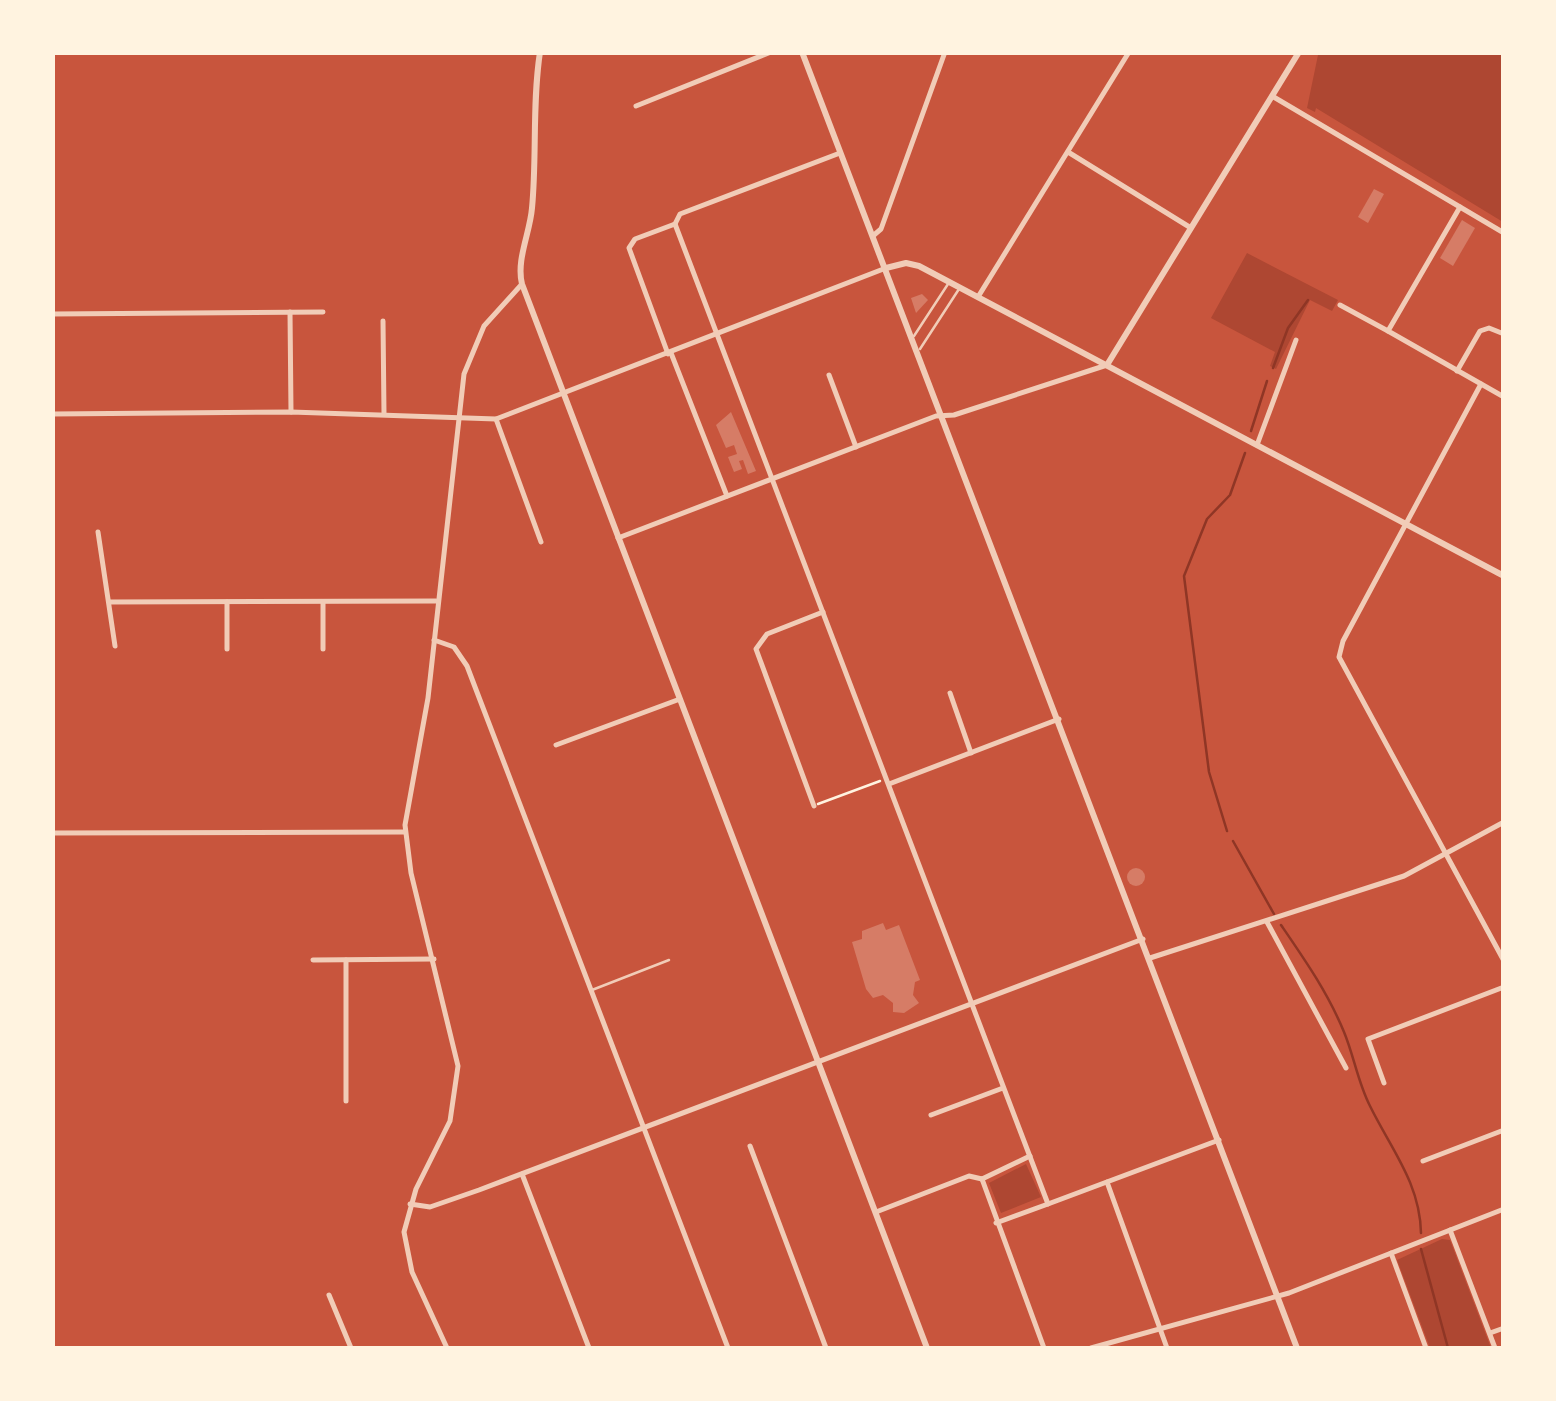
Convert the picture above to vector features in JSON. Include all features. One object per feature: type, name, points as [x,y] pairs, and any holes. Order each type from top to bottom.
[{"type":"street","points":[[540,52],[534,102],[532,205],[520,268],[522,284],[927,1348]]},
{"type":"street","points":[[636,106],[772,52]]},
{"type":"street","points":[[802,52],[1297,1348]]},
{"type":"street","points":[[874,235],[881,228],[945,52]]},
{"type":"street","points":[[978,297],[1129,52]]},
{"type":"street","points":[[618,538],[856,447],[1107,365],[1299,52]]},
{"type":"street","points":[[1272,96],[1504,233]]},
{"type":"street","points":[[1068,152],[1191,228]]},
{"type":"street","points":[[727,496],[629,248],[636,239],[675,224],[680,214],[842,153]]},
{"type":"street","points":[[1388,331],[1460,208]]},
{"type":"street","points":[[675,224],[1048,1204]]},
{"type":"street","points":[[52,414],[291,412],[456,414],[496,419],[886,268],[915,264],[1504,576]]},
{"type":"street","points":[[447,1348],[407,1256],[404,1232],[410,1204],[444,1139],[457,1098],[457,1057],[405,832],[434,640],[456,414],[475,341],[513,290],[522,284]]},
{"type":"street","points":[[1340,305],[1504,396]]},
{"type":"street","points":[[290,312],[291,412]]},
{"type":"street","points":[[52,314],[323,312]]},
{"type":"street","points":[[383,321],[384,414]]},
{"type":"street","points":[[1458,371],[1480,331],[1489,328],[1504,334]]},
{"type":"street","points":[[1257,445],[1296,340]]},
{"type":"street","points":[[829,375],[856,447]]},
{"type":"street","points":[[1481,384],[1341,645],[1340,657],[1504,961]]},
{"type":"street","points":[[496,419],[542,542]]},
{"type":"street","points":[[98,532],[115,646]]},
{"type":"street","points":[[109,602],[437,602]]},
{"type":"street","points":[[226,649],[227,602]]},
{"type":"street","points":[[323,602],[323,649]]},
{"type":"street","points":[[814,806],[756,649],[767,634],[823,612]]},
{"type":"street","points":[[434,640],[454,647],[467,666],[728,1348]]},
{"type":"street","points":[[950,693],[971,753]]},
{"type":"street","points":[[556,745],[680,699]]},
{"type":"street","points":[[886,782],[1059,719]]},
{"type":"street","points":[[1150,958],[1393,880],[1504,822]]},
{"type":"street","points":[[52,833],[405,832]]},
{"type":"street","points":[[1267,922],[1346,1068]]},
{"type":"street","points":[[410,1204],[430,1208],[1142,939]]},
{"type":"street","points":[[314,960],[434,959]]},
{"type":"street","points":[[346,960],[346,1101]]},
{"type":"street","points":[[1384,1082],[1368,1040],[1504,987]]},
{"type":"street","points":[[931,1115],[1004,1088]]},
{"type":"street","points":[[1423,1161],[1504,1130]]},
{"type":"street","points":[[996,1223],[1219,1140]]},
{"type":"street","points":[[750,1146],[826,1348]]},
{"type":"street","points":[[876,1212],[969,1176],[982,1179],[1030,1156]]},
{"type":"street","points":[[522,1174],[589,1348]]},
{"type":"street","points":[[982,1179],[1044,1348]]},
{"type":"street","points":[[1106,1182],[1167,1348]]},
{"type":"street","points":[[1091,1348],[1277,1296],[1504,1209]]},
{"type":"street","points":[[1450,1230],[1496,1348]]},
{"type":"street","points":[[1391,1252],[1426,1348]]},
{"type":"street","points":[[329,1294],[351,1348]]},
{"type":"street","points":[[1490,1333],[1504,1328]]},
{"type":"lane","points":[[913,336],[950,282]]},
{"type":"lane","points":[[918,350],[928,342],[960,288]]},
{"type":"lane","points":[[590,991],[669,960]]},
{"type":"path","points":[[814,806],[886,782]]},
{"type":"shaded area","points":[[1315,53],[1503,53],[1503,222],[1316,108],[1315,112],[1307,108],[1318,55]]},
{"type":"shaded area","points":[[1247,253],[1338,300],[1332,311],[1310,300],[1276,369],[1270,366],[1275,352],[1211,318]]},
{"type":"shaded area","points":[[1026,1164],[1041,1197],[1001,1213],[989,1183]]},
{"type":"shaded area","points":[[1442,1239],[1450,1240],[1491,1348],[1430,1348],[1397,1260]]},
{"type":"building","points":[[1374,189],[1384,194],[1368,223],[1358,217]]},
{"type":"building","points":[[1462,220],[1475,228],[1453,266],[1440,258]]},
{"type":"building","points":[[922,294],[928,300],[916,313],[911,298]]},
{"type":"building","points":[[731,412],[756,471],[748,474],[743,460],[739,461],[742,469],[734,472],[728,457],[737,454],[734,445],[726,448],[716,425]]},
{"type":"building","points":[[1136,868],[1145,877],[1136,886],[1127,877]]},
{"type":"building","points":[[883,923],[886,930],[899,925],[920,980],[915,982],[913,995],[919,1003],[904,1013],[893,1012],[893,1003],[883,995],[873,998],[866,989],[852,942],[862,939],[862,931]]},
{"type":"waterway","points":[[1273,368],[1288,328],[1308,300]]},
{"type":"waterway","points":[[1251,431],[1267,381]]},
{"type":"waterway","points":[[1227,831],[1209,772],[1184,576],[1207,519],[1230,495],[1245,453]]},
{"type":"waterway","points":[[1233,841],[1274,914]]},
{"type":"waterway","points":[[1281,925],[1338,1018],[1366,1097],[1410,1182],[1421,1233]]},
{"type":"waterway","points":[[1421,1249],[1448,1348]]}]
